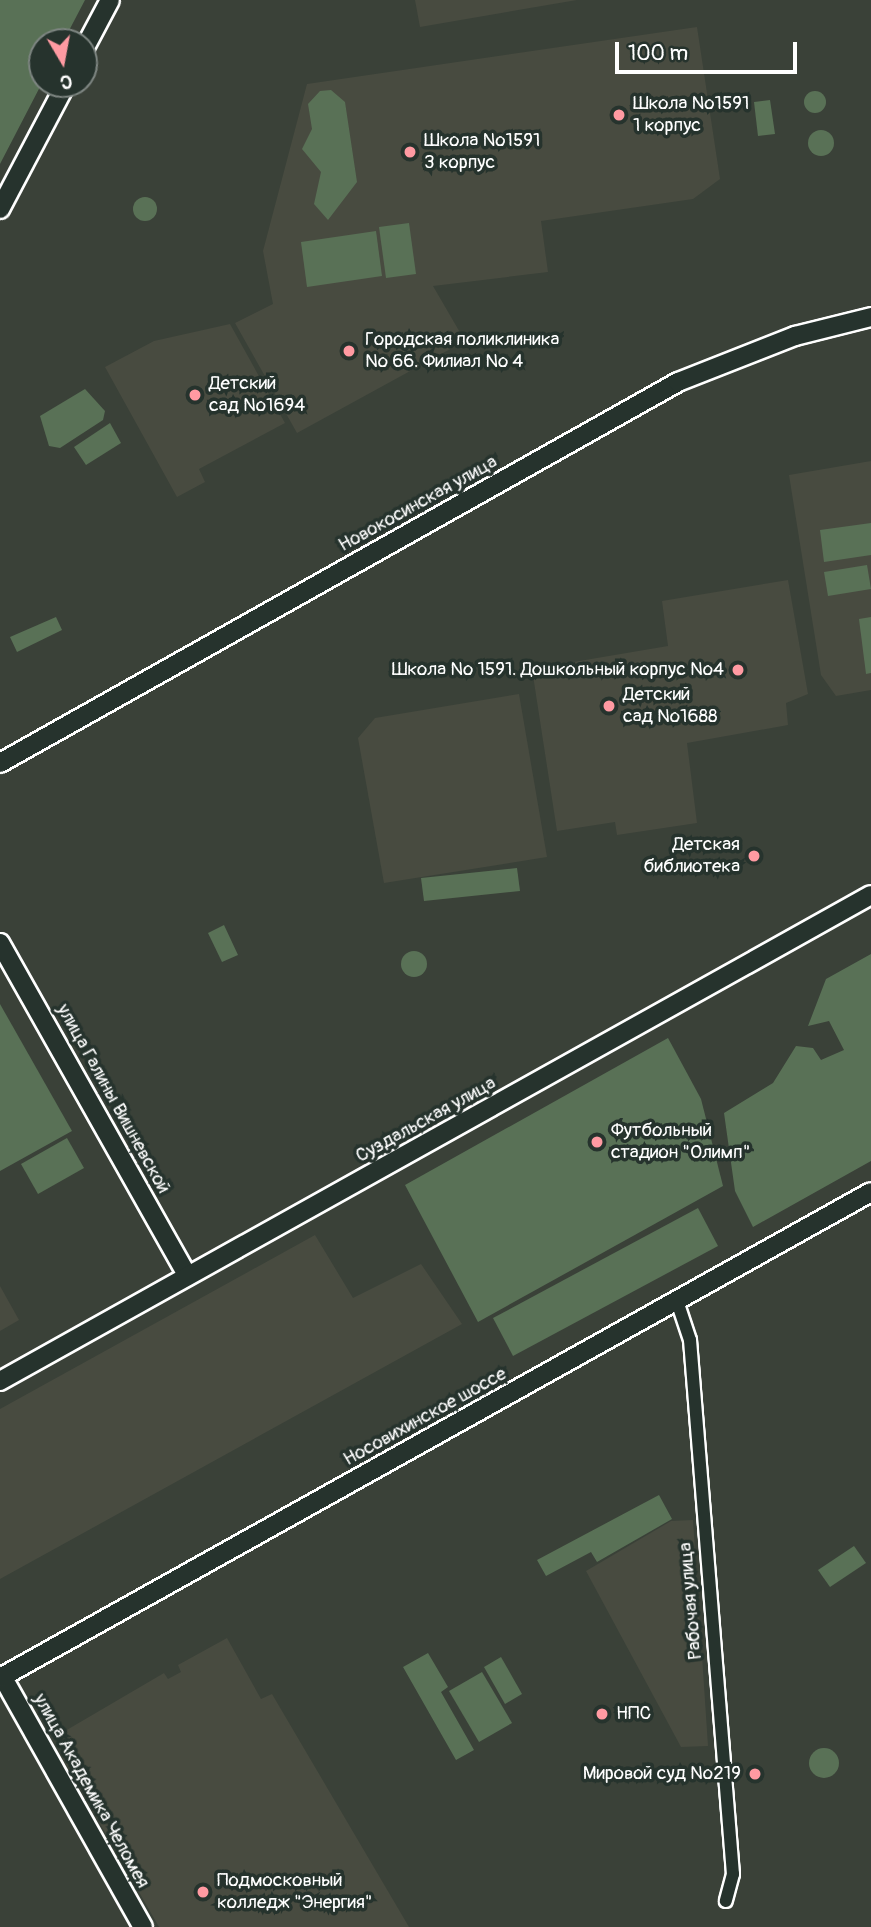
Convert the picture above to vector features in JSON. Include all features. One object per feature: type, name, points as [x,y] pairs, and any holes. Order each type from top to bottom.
[{"type":"street","points":[[94,28],[105,3]]},
{"type":"street","points":[[0,209],[59,98]]},
{"type":"street","name":"Новокосинская улица","points":[[3,762],[678,382],[795,336],[871,317]]},
{"type":"street","name":"Суздальская улица","points":[[0,1381],[871,895]]},
{"type":"street","name":"улица Галины Вишневской","points":[[0,943],[188,1276]]},
{"type":"street","name":"Носовихинское шоссе","points":[[1,1677],[871,1192]]},
{"type":"street","name":"Рабочая улица","points":[[677,1301],[690,1340],[732,1862],[726,1901]]},
{"type":"street","name":"улица Академика Челомея","points":[[1,1677],[143,1927]]},
{"type":"shaded area","points":[[415,0],[577,0],[420,27]]},
{"type":"shaded area","points":[[697,27],[720,179],[693,199],[541,221],[548,272],[433,286],[465,341],[297,433],[235,323],[273,304],[263,251],[307,84]]},
{"type":"shaded area","name":"Детский сад №1694","points":[[230,324],[285,423],[199,469],[205,482],[177,497],[105,367],[154,341]]},
{"type":"shaded area","points":[[871,461],[871,690],[836,696],[821,675],[789,475]]},
{"type":"shaded area","points":[[788,580],[808,694],[786,703],[788,725],[687,743],[697,823],[617,835],[615,822],[557,831],[532,669],[668,646],[662,601]]},
{"type":"shaded area","points":[[519,694],[547,857],[384,883],[358,738],[375,718]]},
{"type":"shaded area","points":[[315,1235],[353,1298],[421,1264],[462,1324],[0,1579],[0,1409]]},
{"type":"shaded area","points":[[0,1286],[19,1320],[0,1331]]},
{"type":"shaded area","points":[[693,1520],[708,1746],[681,1747],[586,1571],[671,1521]]},
{"type":"shaded area","points":[[227,1638],[261,1699],[272,1694],[409,1927],[159,1927],[62,1757],[71,1743],[65,1731],[164,1673],[168,1679],[181,1672],[178,1665]]},
{"type":"green space","points":[[0,0],[85,0],[70,28],[28,28],[28,98],[34,98],[0,164]]},
{"type":"green space","points":[[331,90],[345,102],[357,182],[328,220],[314,204],[321,172],[302,149],[312,129],[308,104],[320,91]]},
{"type":"green space","points":[[815,91],[823,94],[826,102],[823,110],[815,113],[807,110],[804,102],[807,94]]},
{"type":"green space","points":[[770,100],[775,134],[758,136],[754,102]]},
{"type":"green space","points":[[821,130],[830,134],[834,143],[830,152],[821,156],[812,152],[808,143],[812,134]]},
{"type":"green space","points":[[145,197],[156,204],[157,209],[150,220],[145,221],[134,214],[133,209],[140,198]]},
{"type":"green space","points":[[409,223],[416,274],[386,278],[379,227]]},
{"type":"green space","points":[[376,231],[382,276],[307,287],[301,242]]},
{"type":"green space","points":[[85,389],[105,411],[103,420],[60,448],[49,446],[40,416]]},
{"type":"green space","points":[[110,423],[121,443],[86,465],[74,447]]},
{"type":"green space","points":[[871,523],[871,555],[824,562],[820,530]]},
{"type":"green space","points":[[867,565],[871,589],[828,596],[824,572]]},
{"type":"green space","points":[[56,617],[62,630],[17,652],[10,637]]},
{"type":"green space","points":[[871,617],[871,673],[866,674],[859,619]]},
{"type":"green space","points":[[517,868],[520,891],[424,901],[421,878]]},
{"type":"green space","points":[[224,925],[238,955],[222,962],[208,933]]},
{"type":"green space","points":[[414,951],[423,955],[427,964],[423,973],[414,977],[405,973],[401,964],[405,955]]},
{"type":"green space","points":[[871,954],[871,1161],[753,1227],[735,1191],[724,1113],[773,1083],[796,1046],[813,1048],[821,1060],[844,1050],[829,1021],[808,1026],[826,979]]},
{"type":"green space","points":[[0,1004],[72,1131],[0,1171]]},
{"type":"green space","name":"Футбольный стадион \"Олимп\"","points":[[668,1038],[701,1099],[723,1186],[478,1322],[405,1185]]},
{"type":"green space","points":[[67,1138],[84,1168],[38,1194],[21,1164]]},
{"type":"green space","points":[[698,1208],[718,1246],[513,1356],[493,1318]]},
{"type":"green space","points":[[659,1495],[672,1519],[597,1562],[591,1552],[546,1576],[537,1560]]},
{"type":"green space","points":[[854,1546],[866,1563],[830,1587],[818,1570]]},
{"type":"green space","points":[[428,1653],[448,1687],[441,1692],[474,1750],[456,1760],[403,1667]]},
{"type":"green space","points":[[501,1657],[522,1694],[505,1704],[484,1667]]},
{"type":"green space","points":[[482,1672],[512,1723],[479,1742],[449,1691]]},
{"type":"green space","points":[[824,1748],[835,1752],[839,1763],[835,1774],[824,1778],[813,1774],[809,1763],[813,1752]]},
{"type":"place","name":"Школа №1591 1 корпус","points":[[619,115]]},
{"type":"place","name":"Школа №1591 3 корпус","points":[[410,152]]},
{"type":"place","name":"Городская поликлиника № 66. Филиал № 4","points":[[349,351]]},
{"type":"place","name":"Детский сад №1694","points":[[195,395]]},
{"type":"place","name":"Школа № 1591. Дошкольный корпус №4","points":[[738,670]]},
{"type":"place","name":"Детский сад №1688","points":[[609,706]]},
{"type":"place","name":"Детская библиотека","points":[[754,856]]},
{"type":"place","name":"Футбольный стадион \"Олимп\"","points":[[597,1142]]},
{"type":"place","name":"НПС","points":[[602,1714]]},
{"type":"place","name":"Мировой суд №219","points":[[755,1774]]},
{"type":"place","name":"Подмосковный колледж \"Энергия\"","points":[[203,1892]]}]
